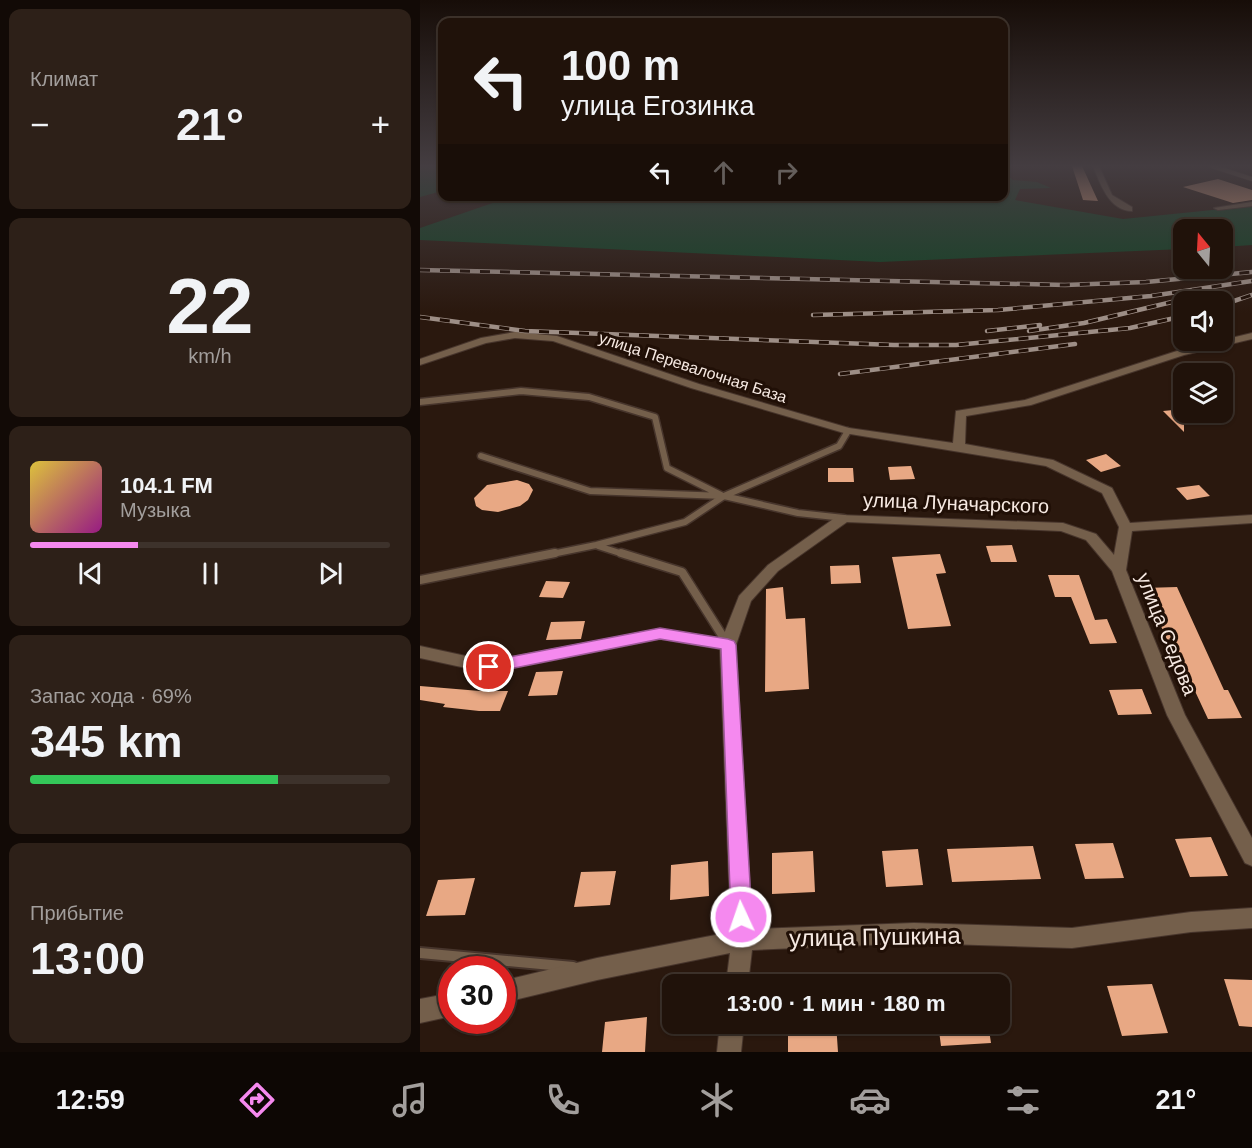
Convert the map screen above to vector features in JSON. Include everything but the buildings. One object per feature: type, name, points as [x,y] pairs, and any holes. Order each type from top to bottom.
[{"type":"street","name":"улица Перевалочная База","points":[[420,362],[484,340],[516,335],[554,338],[695,386],[848,431],[958,447]]},
{"type":"street","points":[[1252,336],[1181,353],[1027,403],[960,413],[958,447],[1049,463],[1107,491],[1126,527],[1252,519]]},
{"type":"street","name":"улица Луначарского","points":[[728,645],[744,600],[773,568],[844,518],[1063,527],[1091,537],[1119,570]]},
{"type":"street","name":"улица Седова","points":[[1126,527],[1119,570],[1176,714],[1252,857]]},
{"type":"street","points":[[420,652],[489,667],[660,634],[728,645],[742,940],[738,974]]},
{"type":"street","name":"улица Пушкина","points":[[516,989],[597,969],[742,940],[914,933],[1072,938],[1191,922],[1252,918]]},
{"type":"street","points":[[420,1011],[438,1007]]},
{"type":"street","points":[[729,1052],[731,1034]]},
{"type":"lane","points":[[420,402],[521,391],[589,397],[655,417],[667,468],[724,496]]},
{"type":"lane","points":[[420,580],[596,545],[685,522],[724,496],[839,446],[848,431]]},
{"type":"lane","points":[[482,456],[590,491],[724,496],[798,513],[844,518]]},
{"type":"lane","points":[[596,545],[682,572],[728,645]]},
{"type":"lane","points":[[420,953],[597,969]]},
{"type":"green space","points":[[457,215],[1101,215],[1123,219],[1162,215],[1252,215],[1252,245],[1233,246],[1233,219],[1173,219],[1173,249],[880,262],[420,240],[420,228]]},
{"type":"railway","points":[[420,270],[1065,285],[1146,282],[1252,272]]},
{"type":"railway","points":[[813,315],[998,310],[1151,296],[1252,281]]},
{"type":"railway","points":[[1233,301],[1252,295]]},
{"type":"railway","points":[[1029,331],[1084,323],[1173,302]]},
{"type":"railway","points":[[420,317],[525,331],[894,345],[956,345],[1130,328],[1173,318]]},
{"type":"railway","points":[[987,331],[1040,325]]},
{"type":"railway","points":[[840,374],[1075,344]]},
{"type":"route","points":[[489,667],[660,634],[728,645],[741,917]]}]
